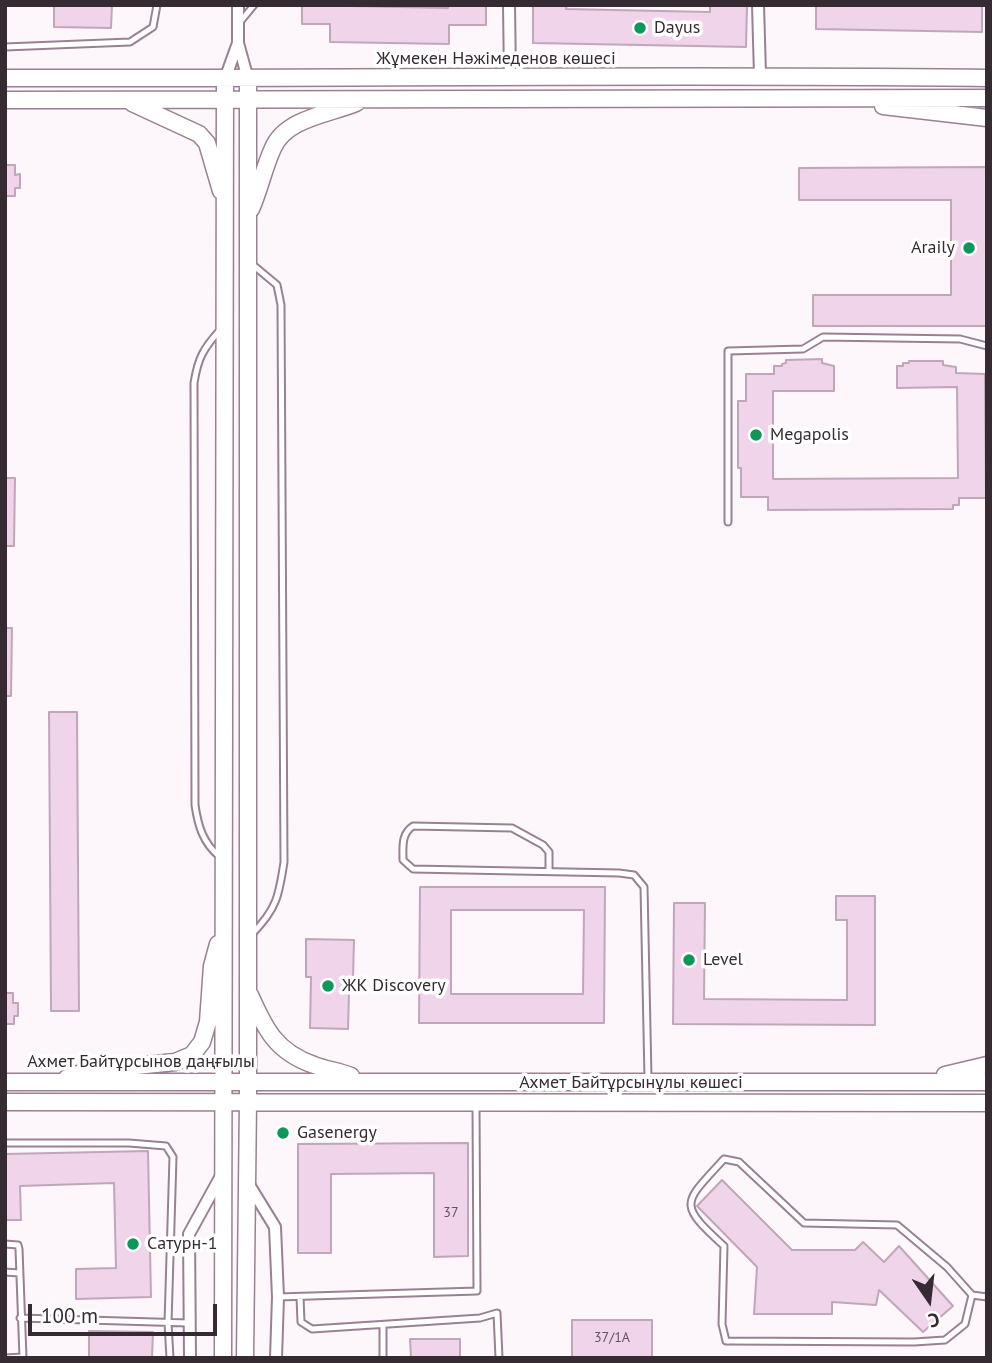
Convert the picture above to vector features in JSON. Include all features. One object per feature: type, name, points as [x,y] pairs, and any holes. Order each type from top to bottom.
[{"type":"main road","name":"Жұмекен Нәжімеденов көшесі","points":[[5,78],[760,75],[987,78]]},
{"type":"main road","points":[[223,1358],[225,79]]},
{"type":"main road","points":[[246,1358],[248,79]]},
{"type":"main road","points":[[5,100],[987,98]]},
{"type":"main road","points":[[248,218],[273,146],[283,133],[304,120],[365,99]]},
{"type":"main road","points":[[860,99],[896,109],[987,118]]},
{"type":"main road","points":[[123,100],[199,134],[207,143],[216,180],[225,200]]},
{"type":"main road","points":[[56,1082],[88,1071],[175,1062],[192,1055],[202,1042],[208,1022],[212,966],[223,929]]},
{"type":"main road","points":[[248,988],[264,1028],[286,1053],[363,1081]]},
{"type":"main road","points":[[908,1082],[987,1065]]},
{"type":"main road","name":"Ахмет Байтұрсынұлы көшесі","points":[[277,1081],[987,1082]]},
{"type":"main road","name":"Ахмет Байтұрсынов даңғылы","points":[[5,1082],[277,1081]]},
{"type":"main road","points":[[5,1102],[248,1101]]},
{"type":"main road","name":"Ахмет Байтұрсынұлы көшесі","points":[[248,1101],[987,1103]]},
{"type":"street","points":[[237,5],[238,43],[248,79]]},
{"type":"street","points":[[509,5],[510,78]]},
{"type":"street","points":[[758,5],[760,75]]},
{"type":"street","points":[[225,79],[238,43]]},
{"type":"street","points":[[190,1358],[189,1234],[223,1172]]},
{"type":"street","points":[[246,1180],[275,1227],[278,1297],[276,1358]]},
{"type":"lane","points":[[5,47],[130,42],[153,27],[157,5]]},
{"type":"lane","points":[[238,24],[254,5]]},
{"type":"lane","points":[[248,261],[277,285],[281,305],[284,862],[279,897],[265,921],[248,938]]},
{"type":"lane","points":[[223,860],[209,848],[199,828],[195,804],[194,383],[197,364],[204,348],[225,325]]},
{"type":"lane","points":[[728,522],[728,351],[803,349],[822,337],[960,339],[987,346]]},
{"type":"lane","points":[[549,871],[549,852],[512,828],[413,826],[403,838],[403,860],[413,869],[634,875],[644,887],[649,1081]]},
{"type":"lane","points":[[278,1297],[477,1291],[476,1102]]},
{"type":"lane","points":[[5,1143],[129,1143],[166,1146],[173,1157],[168,1323],[170,1358]]},
{"type":"lane","points":[[972,1295],[965,1324],[945,1340],[726,1341],[722,1324],[724,1247],[702,1226],[691,1212],[690,1204],[696,1189],[724,1159],[739,1162],[804,1223],[897,1225],[947,1267],[972,1295],[987,1297]]},
{"type":"lane","points":[[5,1244],[18,1245],[23,1358],[5,1358]]},
{"type":"lane","points":[[5,1272],[19,1273]]},
{"type":"lane","points":[[300,1297],[301,1322],[312,1329],[480,1318],[497,1313],[499,1358]]},
{"type":"lane","points":[[20,1318],[189,1323]]},
{"type":"lane","points":[[383,1325],[383,1358]]},
{"type":"building","points":[[54,5],[112,5],[111,28],[54,27]]},
{"type":"building","points":[[302,5],[448,8],[448,5],[486,5],[486,25],[449,25],[449,44],[330,42],[330,24],[302,24]]},
{"type":"building","name":"Dayus","points":[[533,5],[567,5],[566,9],[710,12],[710,5],[747,5],[746,47],[533,43]]},
{"type":"building","points":[[816,5],[982,5],[982,32],[816,29]]},
{"type":"building","points":[[5,165],[15,165],[15,175],[20,174],[20,188],[15,188],[15,196],[5,196]]},
{"type":"building","name":"Araily","points":[[987,167],[987,326],[813,326],[813,295],[951,295],[951,200],[799,200],[799,168]]},
{"type":"building","name":"Megapolis","points":[[822,359],[822,363],[834,366],[834,391],[773,391],[773,479],[958,478],[957,387],[897,388],[897,366],[903,366],[903,363],[909,361],[943,361],[943,365],[956,367],[956,373],[985,374],[986,498],[959,498],[959,505],[953,505],[953,509],[768,510],[768,497],[741,497],[738,401],[746,401],[746,374],[774,374],[774,366],[782,366],[786,360]]},
{"type":"building","points":[[5,478],[15,478],[14,546],[5,546]]},
{"type":"building","points":[[5,628],[12,628],[11,696],[5,696]]},
{"type":"building","points":[[49,712],[77,712],[79,1011],[51,1011]]},
{"type":"building","points":[[420,887],[605,887],[604,1023],[419,1023]],"holes":[[[451,910],[584,910],[583,994],[451,994]]]},
{"type":"building","name":"Level","points":[[836,896],[875,896],[875,1025],[673,1024],[674,903],[705,903],[704,999],[847,1000],[847,920],[836,920]]},
{"type":"building","name":"ЖК Discovery","points":[[306,939],[354,940],[353,979],[346,979],[345,992],[349,992],[348,1029],[310,1028],[311,977],[306,977]]},
{"type":"building","points":[[5,993],[13,993],[13,1003],[18,1003],[18,1016],[14,1016],[14,1024],[5,1024]]},
{"type":"building","points":[[468,1143],[468,1256],[434,1257],[434,1173],[331,1174],[331,1253],[298,1253],[298,1144]]},
{"type":"building","name":"Сатурн-1","points":[[148,1151],[151,1297],[76,1299],[76,1269],[116,1268],[114,1183],[20,1186],[21,1220],[5,1220],[5,1154]]},
{"type":"building","points":[[722,1180],[792,1250],[855,1250],[863,1242],[884,1262],[899,1246],[953,1306],[923,1332],[879,1290],[876,1305],[832,1302],[832,1314],[754,1314],[757,1267],[697,1206]]},
{"type":"building","points":[[572,1320],[652,1320],[652,1357],[572,1357]]},
{"type":"building","points":[[89,1331],[153,1332],[152,1358],[89,1358]]},
{"type":"building","points":[[410,1339],[460,1339],[460,1358],[411,1358]]},
{"type":"place","name":"Dayus","points":[[640,28]]},
{"type":"place","name":"Araily","points":[[969,248]]},
{"type":"place","name":"Megapolis","points":[[756,435]]},
{"type":"place","name":"Level","points":[[689,960]]},
{"type":"place","name":"ЖК Discovery","points":[[328,986]]},
{"type":"place","name":"Gasenergy","points":[[283,1133]]},
{"type":"place","name":"Сатурн-1","points":[[133,1244]]}]
